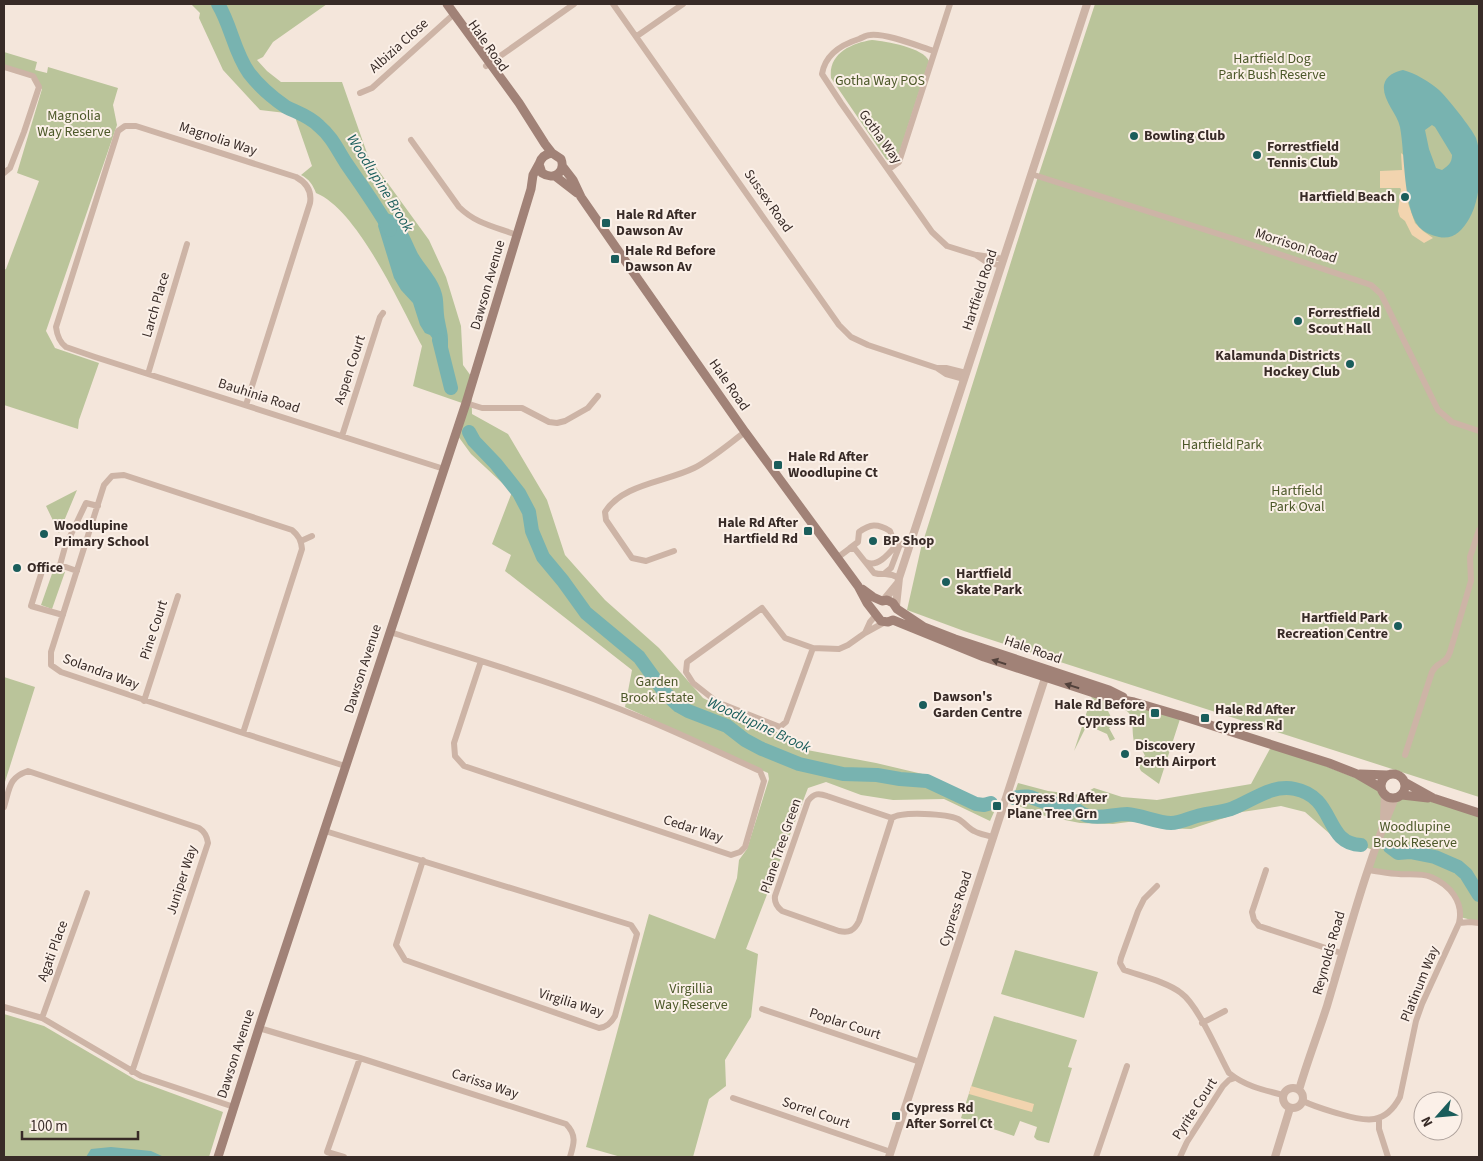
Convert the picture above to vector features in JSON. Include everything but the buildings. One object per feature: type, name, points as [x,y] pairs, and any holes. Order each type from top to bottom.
[{"type":"main road","name":"Hale Road","points":[[440,4],[452,15]]},
{"type":"main road","name":"Hale Road","points":[[446,4],[552,153]]},
{"type":"main road","name":"Hale Road","points":[[488,64],[539,144],[541,161]]},
{"type":"main road","points":[[531,189],[553,177],[562,171],[561,159],[552,153],[547,154],[541,161],[542,173],[553,177]]},
{"type":"main road","name":"Dawson Avenue","points":[[218,1157],[345,766],[466,403],[499,300],[531,189],[533,175],[541,161]]},
{"type":"main road","name":"Hale Road","points":[[563,167],[581,197],[745,432],[858,586],[867,603],[881,621],[889,621],[953,645],[1046,673]]},
{"type":"main road","name":"Hale Road","points":[[553,177],[581,197]]},
{"type":"main road","name":"Hale Road","points":[[858,586],[873,598],[890,601],[924,626],[955,639],[1106,697],[1134,702],[1194,720],[1357,774],[1383,791]]},
{"type":"main road","points":[[876,614],[877,606],[883,601]]},
{"type":"main road","points":[[889,621],[897,613],[897,608]]},
{"type":"main road","points":[[1433,798],[1399,796],[1390,798],[1383,791],[1382,780],[1391,773],[1399,774],[1406,783],[1433,798],[1479,813]]},
{"type":"main road","name":"Hale Road","points":[[1357,774],[1387,775]]},
{"type":"main road","points":[[1399,796],[1405,791],[1406,783]]},
{"type":"street","points":[[488,64],[574,4]]},
{"type":"street","name":"Sussex Road","points":[[613,4],[840,325],[851,337],[868,345],[937,368],[946,368],[965,376]]},
{"type":"street","points":[[637,36],[683,4]]},
{"type":"street","points":[[889,170],[899,162],[950,4]]},
{"type":"street","name":"Hartfield Road","points":[[897,608],[899,581],[907,545],[965,376],[1087,4]]},
{"type":"street","name":"Albizia Close","points":[[360,92],[372,88],[452,15]]},
{"type":"street","name":"Gotha Way","points":[[934,51],[900,40],[870,35],[835,49],[824,64],[822,74],[840,104],[932,232],[947,246],[976,255],[984,255],[1002,262]]},
{"type":"street","points":[[4,67],[33,76],[39,87],[10,168],[4,173]]},
{"type":"street","name":"Magnolia Way","points":[[66,347],[58,339],[56,327],[118,131],[125,126],[133,125],[296,177],[304,182],[309,189],[310,203],[246,405]]},
{"type":"street","points":[[411,140],[468,217],[517,235]]},
{"type":"street","name":"Morrison Road","points":[[1031,174],[1371,285],[1381,294],[1438,410],[1452,422],[1479,431]]},
{"type":"street","name":"Larch Place","points":[[148,374],[187,244]]},
{"type":"street","name":"Aspen Court","points":[[342,436],[380,316],[383,313]]},
{"type":"street","name":"Bauhinia Road","points":[[66,347],[444,470]]},
{"type":"street","points":[[466,403],[482,408],[522,408],[549,422],[557,423],[565,421],[588,408],[598,396]]},
{"type":"street","points":[[674,551],[646,562],[632,558],[606,520],[605,512],[610,503],[644,485],[694,468],[745,432]]},
{"type":"street","name":"Solandra Way","points":[[301,542],[298,535],[292,530],[124,475],[112,476],[104,485],[51,652],[51,666],[60,672],[144,701],[345,766]]},
{"type":"street","points":[[77,571],[60,565],[86,503],[98,506]]},
{"type":"street","points":[[837,558],[858,542],[859,532],[869,525],[890,530],[897,547],[891,568],[885,573]]},
{"type":"street","points":[[1404,755],[1432,672],[1436,666],[1447,660],[1450,652],[1471,582],[1470,557],[1479,530]]},
{"type":"street","points":[[243,733],[302,549],[301,542],[312,536]]},
{"type":"street","points":[[865,561],[868,564],[876,563],[897,547],[907,545]]},
{"type":"street","points":[[849,549],[857,550],[874,572],[893,574],[899,581]]},
{"type":"street","points":[[43,568],[31,606],[63,615]]},
{"type":"street","name":"Hartfield Road","points":[[883,601],[899,581]]},
{"type":"street","name":"Pine Court","points":[[144,701],[178,596]]},
{"type":"street","points":[[813,648],[786,722],[780,727],[717,702],[693,683],[686,672],[687,662],[762,608],[785,638],[813,648],[839,649],[889,621]]},
{"type":"street","points":[[865,633],[876,614]]},
{"type":"street","name":"Cedar Way","points":[[390,632],[481,661],[539,680],[642,718],[760,771],[764,781],[745,846],[740,852],[731,855],[464,766],[455,756],[454,743],[481,661]]},
{"type":"street","name":"Cypress Road","points":[[890,1155],[1046,673]]},
{"type":"street","name":"Juniper Way","points":[[4,806],[11,782],[17,775],[28,771],[199,828],[205,833],[208,843],[132,1072]]},
{"type":"street","name":"Reynolds Road","points":[[1383,791],[1384,823]]},
{"type":"street","name":"Plane Tree Green","points":[[892,818],[820,794],[811,797],[775,896],[774,900],[778,908],[839,931],[847,932],[852,930],[859,921],[892,818],[896,815],[911,814],[952,817],[963,822],[974,831],[992,837]]},
{"type":"street","name":"Reynolds Road","points":[[1299,1090],[1327,1006],[1341,953],[1368,870],[1384,823],[1399,796]]},
{"type":"street","name":"Virgilia Way","points":[[325,831],[423,860],[631,924],[637,934],[612,1022],[604,1028],[599,1028],[404,960],[396,945],[423,860]]},
{"type":"street","points":[[1266,870],[1252,912],[1254,920],[1259,926],[1341,953]]},
{"type":"street","name":"Platinum Way","points":[[1368,870],[1430,876],[1451,891],[1457,898],[1460,908],[1459,923],[1416,1021],[1400,1097],[1387,1115],[1379,1118]]},
{"type":"street","points":[[1157,886],[1144,899],[1138,911],[1120,963],[1124,970],[1182,993],[1193,1005],[1229,1073],[1251,1087],[1283,1094]]},
{"type":"street","name":"Agati Place","points":[[42,1018],[87,892]]},
{"type":"street","points":[[1459,923],[1470,922],[1479,924]]},
{"type":"street","points":[[4,1007],[42,1018],[132,1072],[234,1107]]},
{"type":"street","name":"Poplar Court","points":[[762,1010],[920,1062]]},
{"type":"street","points":[[1202,1023],[1225,1011]]},
{"type":"street","name":"Carissa Way","points":[[259,1028],[360,1058],[566,1124],[572,1131],[575,1140],[570,1157]]},
{"type":"street","points":[[344,1157],[327,1152],[360,1058]]},
{"type":"street","points":[[1096,1157],[1127,1066]]},
{"type":"street","name":"Pyrite Court","points":[[1180,1157],[1186,1142],[1223,1086],[1229,1080],[1235,1078]]},
{"type":"street","points":[[1290,1088],[1299,1090],[1303,1095],[1303,1101],[1297,1108],[1290,1108],[1285,1104],[1283,1094],[1290,1088]]},
{"type":"street","name":"Sorrel Court","points":[[732,1098],[890,1155]]},
{"type":"street","points":[[1303,1101],[1313,1106],[1354,1118],[1365,1120],[1379,1118],[1379,1129],[1388,1157]]},
{"type":"street","points":[[1275,1157],[1290,1108]]},
{"type":"green space","points":[[191,4],[327,4],[273,42],[263,57],[257,60],[281,82],[342,82],[368,156],[429,240],[446,277],[461,326],[463,365],[471,376],[472,414],[508,434],[547,500],[565,555],[605,600],[659,648],[703,698],[757,726],[787,735],[807,750],[931,776],[995,810],[990,821],[944,799],[893,800],[861,795],[826,782],[808,788],[746,949],[758,954],[751,1017],[725,1060],[726,1086],[709,1099],[693,1157],[621,1157],[586,1147],[649,914],[715,939],[737,878],[739,860],[747,849],[769,779],[768,773],[625,707],[632,670],[505,571],[511,555],[492,544],[512,492],[471,454],[455,432],[462,403],[413,386],[422,346],[390,284],[362,238],[347,218],[332,203],[316,193],[310,182],[301,175],[312,166],[294,114],[260,110],[223,70],[199,18],[200,13]]},
{"type":"green space","name":"Hartfield Park","points":[[1095,4],[1479,4],[1479,797],[964,631],[907,610],[921,548],[1032,195]]},
{"type":"green space","name":"Gotha Way POS","points":[[872,40],[912,49],[926,56],[929,61],[897,160],[893,163],[886,159],[831,78],[833,62],[842,51],[856,44]]},
{"type":"green space","name":"Magnolia Way Reserve","points":[[4,52],[37,62],[35,70],[47,73],[48,67],[118,88],[113,105],[117,125],[46,331],[55,348],[99,363],[79,420],[78,429],[4,405],[4,270],[39,181],[17,173],[42,89],[33,76],[4,67]]},
{"type":"green space","points":[[77,490],[59,533],[46,506]]},
{"type":"green space","points":[[54,568],[65,572],[52,609],[41,605]]},
{"type":"green space","points":[[4,677],[35,687],[4,785]]},
{"type":"green space","points":[[1093,693],[1181,716],[1159,784],[1141,771],[1136,761],[1145,756],[1139,743],[1135,744],[1130,715],[1121,708],[1108,711],[1115,725],[1109,728],[1115,739],[1110,741],[1107,734],[1087,725],[1074,751]]},
{"type":"green space","name":"Woodlupine Brook Reserve","points":[[1272,745],[1381,788],[1390,797],[1433,798],[1479,813],[1479,922],[1460,917],[1457,898],[1430,876],[1368,870],[1373,850],[1330,834],[1305,812],[1281,806],[1242,812],[1191,829],[1160,828],[1136,821],[1113,824],[1080,823],[1045,816],[1011,803],[1018,783],[1048,791],[1081,795],[1094,788],[1122,797],[1157,800],[1251,784]]},
{"type":"green space","points":[[1015,950],[1098,972],[1084,1018],[1001,994]]},
{"type":"green space","points":[[4,1014],[44,1026],[136,1080],[223,1112],[209,1157],[4,1157]]},
{"type":"green space","points":[[994,1016],[1077,1040],[1068,1067],[1072,1068],[1049,1143],[1037,1140],[1034,1137],[1037,1127],[1020,1121],[1014,1136],[961,1118]]},
{"type":"sand","name":"Hartfield Beach","points":[[1401,153],[1407,158],[1411,195],[1408,203],[1415,223],[1433,238],[1424,243],[1412,235],[1405,221],[1400,217],[1398,211],[1401,189],[1380,188],[1380,171],[1402,170]]},
{"type":"sand","points":[[971,1086],[1034,1104],[1032,1112],[969,1094]]},
{"type":"water","points":[[1403,70],[1427,81],[1439,90],[1459,113],[1476,138],[1480,157],[1480,179],[1476,201],[1469,219],[1457,234],[1453,236],[1439,237],[1421,229],[1410,207],[1405,180],[1400,127],[1384,91],[1384,85],[1391,74]],"holes":[[[1432,125],[1452,155],[1449,164],[1442,170],[1436,168],[1425,130]]]},
{"type":"water","points":[[384,213],[397,218],[407,230],[420,257],[438,284],[443,297],[444,318],[448,337],[448,356],[440,358],[433,339],[425,333],[420,325],[413,303],[401,290],[394,278],[378,226],[380,217]]},
{"type":"water","points":[[111,1147],[151,1151],[164,1157],[86,1157],[91,1149]]},
{"type":"waterway","name":"Woodlupine Brook","points":[[218,4],[249,73],[276,100],[311,120],[327,134],[390,230]]},
{"type":"waterway","name":"Woodlupine Brook","points":[[439,340],[451,388]]},
{"type":"waterway","name":"Woodlupine Brook","points":[[469,432],[474,441],[496,464],[519,493],[529,512],[532,531],[543,557],[586,613],[639,657],[665,693],[679,706],[727,726],[745,740],[762,749],[799,764],[843,774],[877,775],[927,781],[976,804],[984,805],[991,803]]},
{"type":"waterway","name":"Woodlupine Brook","points":[[1014,798],[1026,796],[1044,802],[1069,805],[1083,814],[1094,817],[1127,814],[1171,823],[1231,809],[1270,791],[1286,788],[1295,789],[1308,794],[1317,801],[1341,837],[1349,843],[1361,845]]},
{"type":"waterway","name":"Woodlupine Brook","points":[[1390,847],[1398,853],[1410,852],[1435,857],[1458,867],[1466,874],[1479,895]]},
{"type":"place","name":"Bowling Club","points":[[1134,136]]},
{"type":"place","name":"Forrestfield Tennis Club","points":[[1257,155]]},
{"type":"place","name":"Hartfield Beach","points":[[1405,197]]},
{"type":"place","name":"Hale Rd After Dawson Av","points":[[606,223]]},
{"type":"place","name":"Hale Rd Before Dawson Av","points":[[615,259]]},
{"type":"place","name":"Forrestfield Scout Hall","points":[[1298,321]]},
{"type":"place","name":"Kalamunda Districts Hockey Club","points":[[1350,364]]},
{"type":"place","name":"Hale Rd After Woodlupine Ct","points":[[778,465]]},
{"type":"place","name":"Hale Rd After Hartfield Rd","points":[[808,531]]},
{"type":"place","name":"Woodlupine Primary School","points":[[44,534]]},
{"type":"place","name":"BP Shop","points":[[873,541]]},
{"type":"place","name":"Office","points":[[17,568]]},
{"type":"place","name":"Hartfield Skate Park","points":[[946,582]]},
{"type":"place","name":"Hartfield Park Recreation Centre","points":[[1398,626]]},
{"type":"place","name":"Dawson's Garden Centre","points":[[923,705]]},
{"type":"place","name":"Hale Rd Before Cypress Rd","points":[[1155,713]]},
{"type":"place","name":"Hale Rd After Cypress Rd","points":[[1205,718]]},
{"type":"place","name":"Discovery Perth Airport","points":[[1125,754]]},
{"type":"place","name":"Cypress Rd After Plane Tree Grn","points":[[997,806]]},
{"type":"place","name":"Cypress Rd After Sorrel Ct","points":[[896,1116]]},
{"type":"park label","name":"Hartfield Dog Park Bush Reserve","points":[[1272,68]]},
{"type":"park label","name":"Hartfield Park Oval","points":[[1297,500]]},
{"type":"park label","name":"Garden Brook Estate","points":[[657,690]]},
{"type":"park label","name":"Virgillia Way Reserve","points":[[691,998]]}]
